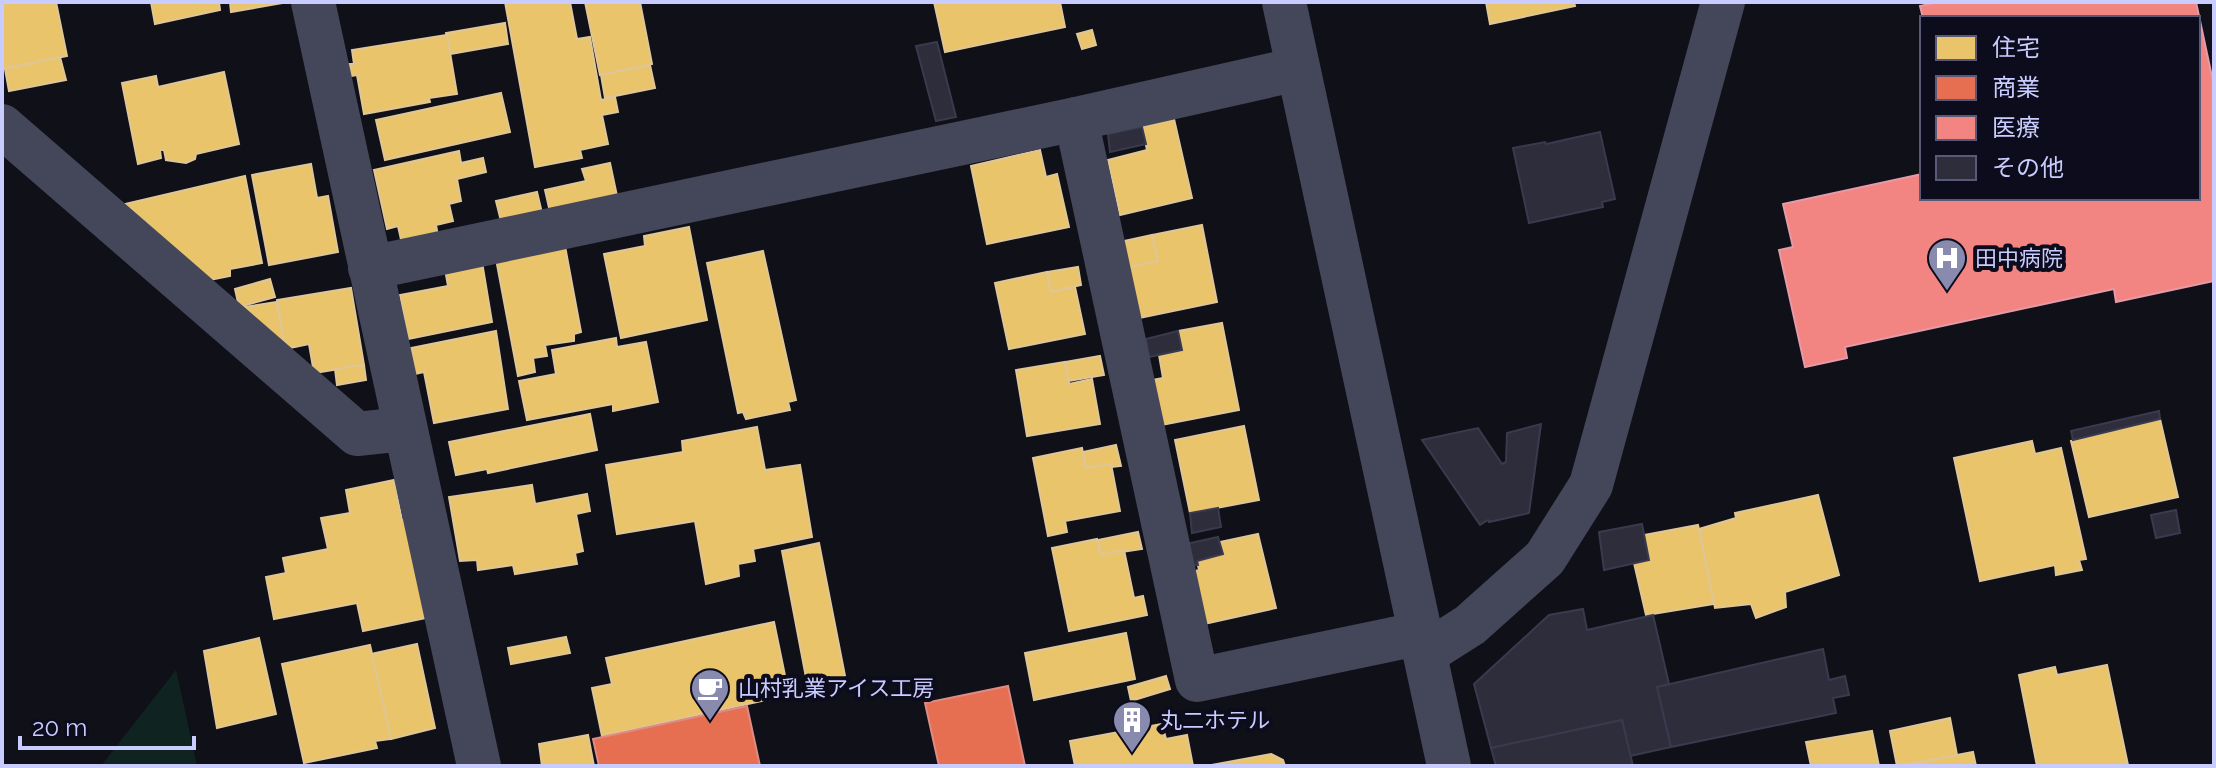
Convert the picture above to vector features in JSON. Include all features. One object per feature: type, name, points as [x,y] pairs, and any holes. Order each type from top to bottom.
[{"type":"street","points":[[313,2],[479,766]]},
{"type":"street","points":[[1284,2],[1449,766]]},
{"type":"street","points":[[1076,119],[1197,680],[1424,643],[1470,625],[1545,558],[1591,485],[1723,2]]},
{"type":"street","points":[[370,268],[1298,69]]},
{"type":"street","points":[[2,126],[357,434],[404,429]]},
{"type":"green space","points":[[176,670],[197,766],[101,766]]},
{"type":"building: 住宅","points":[[2,2],[56,2],[67,56],[2,69]]},
{"type":"building: 住宅","points":[[151,2],[219,2],[220,10],[155,24]]},
{"type":"building: 住宅","points":[[230,2],[288,2],[231,12]]},
{"type":"building: 住宅","points":[[505,2],[570,2],[577,39],[590,37],[601,100],[615,97],[618,112],[602,115],[608,144],[580,150],[582,158],[535,167]]},
{"type":"building: 住宅","points":[[585,2],[640,2],[652,64],[600,75]]},
{"type":"building: 住宅","points":[[934,2],[1060,2],[1065,27],[945,52]]},
{"type":"building: 住宅","points":[[1486,2],[1574,2],[1575,6],[1490,24]]},
{"type":"building: 住宅","points":[[505,23],[508,44],[450,54],[446,33]]},
{"type":"building: 住宅","points":[[1092,30],[1096,45],[1082,49],[1077,34]]},
{"type":"building: 住宅","points":[[447,35],[457,94],[364,114],[357,75],[351,76],[349,64],[354,64],[352,50]]},
{"type":"building: 住宅","points":[[60,57],[66,80],[9,91],[5,69]]},
{"type":"building: 住宅","points":[[650,65],[655,88],[605,98],[601,75]]},
{"type":"building: 住宅","points":[[224,72],[239,144],[196,154],[195,159],[186,163],[166,160],[164,150],[160,150],[161,158],[138,164],[122,83],[156,76],[158,87]]},
{"type":"building: 住宅","points":[[501,93],[510,132],[385,160],[376,120]]},
{"type":"building: 住宅","points":[[1174,119],[1192,198],[1120,215],[1108,160],[1147,150],[1142,127]]},
{"type":"building: 住宅","points":[[1040,150],[1046,177],[1057,174],[1069,227],[987,244],[971,166]]},
{"type":"building: 住宅","points":[[459,151],[461,163],[483,158],[486,172],[457,179],[461,201],[449,204],[453,221],[436,225],[438,236],[402,244],[398,226],[387,229],[374,170]]},
{"type":"building: 住宅","points":[[610,163],[617,196],[550,212],[545,190],[586,181],[582,169]]},
{"type":"building: 住宅","points":[[311,164],[317,198],[328,196],[338,252],[269,265],[252,175]]},
{"type":"building: 住宅","points":[[245,176],[262,263],[230,269],[230,276],[210,280],[125,204]]},
{"type":"building: 住宅","points":[[537,192],[542,213],[501,221],[496,201]]},
{"type":"building: 住宅","points":[[1202,225],[1217,302],[1139,318],[1129,267],[1158,261],[1152,235]]},
{"type":"building: 住宅","points":[[689,227],[707,320],[621,338],[604,254],[645,246],[644,236]]},
{"type":"building: 住宅","points":[[1152,235],[1158,261],[1129,267],[1124,241]]},
{"type":"building: 住宅","points":[[565,246],[581,332],[574,334],[574,341],[545,345],[547,356],[533,358],[535,372],[518,376],[496,259]]},
{"type":"building: 住宅","points":[[763,251],[796,400],[788,402],[790,410],[746,419],[743,412],[738,413],[707,263]]},
{"type":"building: 住宅","points":[[482,262],[492,322],[408,339],[400,295],[448,286],[445,269]]},
{"type":"building: 住宅","points":[[1078,267],[1081,285],[1051,292],[1047,272]]},
{"type":"building: 住宅","points":[[1047,272],[1051,292],[1075,287],[1085,334],[1009,349],[995,283]]},
{"type":"building: 住宅","points":[[270,279],[275,297],[239,307],[235,289]]},
{"type":"building: 住宅","points":[[351,288],[364,365],[314,373],[309,344],[285,349],[277,300]]},
{"type":"building: 住宅","points":[[277,302],[285,349],[238,308]]},
{"type":"building: 住宅","points":[[1222,323],[1239,410],[1161,425],[1152,380],[1163,378],[1159,355],[1182,350],[1178,331]]},
{"type":"building: 住宅","points":[[496,331],[508,409],[434,423],[424,372],[415,374],[411,348]]},
{"type":"building: 住宅","points":[[616,338],[617,347],[646,342],[658,402],[613,411],[613,404],[527,420],[519,381],[556,374],[552,350]]},
{"type":"building: 住宅","points":[[1100,356],[1104,375],[1068,381],[1065,362]]},
{"type":"building: 住宅","points":[[1065,362],[1069,384],[1092,379],[1100,424],[1027,436],[1016,370]]},
{"type":"building: 住宅","points":[[364,365],[366,380],[337,385],[335,369]]},
{"type":"building: 住宅","points":[[590,414],[597,450],[488,473],[487,469],[456,475],[449,442]]},
{"type":"building: 住宅","points":[[2160,419],[2178,497],[2089,517],[2071,441]]},
{"type":"building: 住宅","points":[[1244,426],[1259,500],[1190,513],[1175,440]]},
{"type":"building: 住宅","points":[[757,427],[765,470],[800,465],[812,537],[753,549],[755,561],[738,564],[739,576],[706,584],[695,521],[617,534],[606,465],[683,452],[682,441]]},
{"type":"building: 住宅","points":[[2032,441],[2035,454],[2061,448],[2086,559],[2079,560],[2082,570],[2056,575],[2055,565],[1980,581],[1954,458]]},
{"type":"building: 住宅","points":[[1116,445],[1121,466],[1112,467],[1111,464],[1086,468],[1083,452]]},
{"type":"building: 住宅","points":[[1082,448],[1086,468],[1111,464],[1120,511],[1065,521],[1067,532],[1048,536],[1033,458]]},
{"type":"building: 住宅","points":[[394,480],[402,520],[406,520],[426,618],[363,631],[357,603],[274,619],[266,577],[286,573],[283,558],[328,549],[321,518],[350,513],[346,490]]},
{"type":"building: 住宅","points":[[532,485],[535,504],[587,494],[590,511],[576,514],[583,551],[575,553],[577,564],[515,574],[513,565],[478,570],[477,560],[460,561],[449,497]]},
{"type":"building: 住宅","points":[[1818,495],[1839,575],[1785,592],[1786,607],[1756,618],[1751,604],[1715,608],[1699,529],[1736,518],[1735,513]]},
{"type":"building: 住宅","points":[[1698,525],[1714,604],[1646,615],[1634,563],[1649,560],[1644,535]]},
{"type":"building: 住宅","points":[[1138,532],[1142,549],[1101,555],[1098,540]]},
{"type":"building: 住宅","points":[[1258,534],[1276,608],[1204,624],[1192,572],[1199,570],[1197,561],[1223,554],[1220,542]]},
{"type":"building: 住宅","points":[[1097,539],[1101,555],[1124,550],[1134,598],[1143,596],[1147,615],[1069,631],[1052,548]]},
{"type":"building: 住宅","points":[[819,543],[846,681],[808,688],[782,551]]},
{"type":"building: 住宅","points":[[774,622],[789,695],[602,736],[592,688],[612,684],[606,658]]},
{"type":"building: 住宅","points":[[1126,633],[1135,679],[1034,700],[1025,653]]},
{"type":"building: 住宅","points":[[566,637],[570,653],[511,664],[508,648]]},
{"type":"building: 住宅","points":[[259,638],[276,714],[217,728],[204,651]]},
{"type":"building: 住宅","points":[[417,644],[435,728],[391,739],[371,654]]},
{"type":"building: 住宅","points":[[370,645],[391,739],[375,741],[377,748],[304,763],[282,664]]},
{"type":"building: 住宅","points":[[2107,665],[2128,765],[2037,766],[2019,675],[2055,667],[2057,675]]},
{"type":"building: 住宅","points":[[1166,676],[1170,689],[1131,701],[1128,687]]},
{"type":"building: 住宅","points":[[1950,718],[1957,755],[1897,766],[1890,731]]},
{"type":"building: 住宅","name":"丸二ホテル","points":[[1162,724],[1166,739],[1187,735],[1193,766],[1075,766],[1070,741]]},
{"type":"building: 住宅","points":[[1872,731],[1879,766],[1811,766],[1806,742]]},
{"type":"building: 住宅","points":[[588,735],[594,766],[542,766],[539,744]]},
{"type":"building: 住宅","points":[[1973,752],[1976,766],[1903,766],[1957,755]]},
{"type":"building: 住宅","name":"丸二ホテル","points":[[1271,754],[1283,760],[1285,766],[1206,766]]},
{"type":"building: 商業","points":[[1008,686],[1025,766],[939,766],[925,703]]},
{"type":"building: 商業","name":"山村乳業アイス工房","points":[[747,706],[760,766],[599,766],[593,739]]},
{"type":"building: 医療","points":[[1939,2],[2196,2],[2199,16],[1922,16],[1920,6]]},
{"type":"building: 医療","points":[[2200,21],[2214,86],[2214,281],[2116,302],[2114,289],[1845,347],[1847,358],[1805,367],[1779,250],[1793,247],[1783,204],[1920,174],[1920,200],[2200,200]]},
{"type":"building: その他","points":[[937,42],[956,117],[936,121],[916,46]]},
{"type":"building: その他","points":[[1142,127],[1146,144],[1110,152],[1108,134]]},
{"type":"building: その他","points":[[1600,132],[1615,199],[1602,202],[1603,207],[1529,223],[1513,148]]},
{"type":"building: その他","points":[[1178,331],[1182,350],[1149,357],[1146,339]]},
{"type":"building: その他","points":[[2159,411],[2160,419],[2073,440],[2071,431]]},
{"type":"building: その他","points":[[1541,424],[1529,513],[1488,520],[1480,525],[1422,440],[1478,428],[1502,464],[1506,462],[1507,433]]},
{"type":"building: その他","points":[[1218,508],[1221,527],[1192,533],[1190,513]]},
{"type":"building: その他","points":[[2176,510],[2180,533],[2156,538],[2151,515]]},
{"type":"building: その他","points":[[1642,524],[1649,560],[1604,570],[1599,532]]},
{"type":"building: その他","points":[[1218,537],[1223,554],[1190,566],[1186,544]]},
{"type":"building: その他","points":[[1583,609],[1587,630],[1653,615],[1669,684],[1657,687],[1671,747],[1630,756],[1622,720],[1491,748],[1474,684],[1549,615]]},
{"type":"building: その他","points":[[1823,649],[1829,680],[1845,676],[1849,695],[1833,698],[1836,713],[1671,747],[1657,687]]},
{"type":"building: その他","points":[[1622,720],[1633,766],[1496,766],[1491,748]]},
{"type":"place","name":"田中病院","points":[[1947,292]]},
{"type":"place","name":"山村乳業アイス工房","points":[[710,722]]},
{"type":"place","name":"丸二ホテル","points":[[1132,754]]}]
